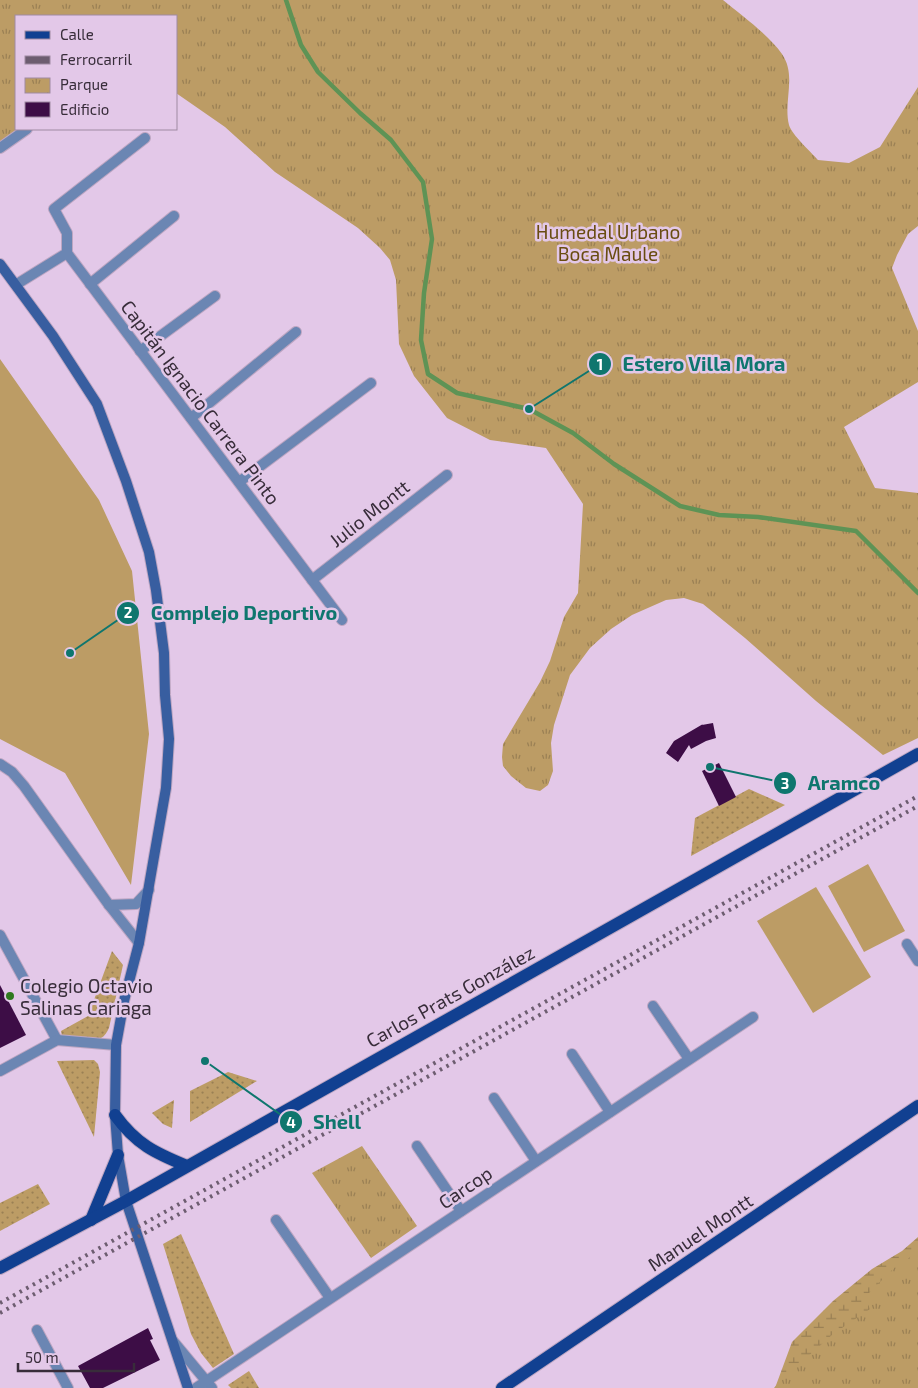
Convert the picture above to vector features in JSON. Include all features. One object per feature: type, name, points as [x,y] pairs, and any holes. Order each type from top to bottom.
[{"type":"main road","name":"Carlos Prats González","points":[[0,1268],[126,1201],[918,754]]},
{"type":"main road","name":"Manuel Montt","points":[[502,1388],[918,1106]]},
{"type":"main road","points":[[115,1115],[139,1143],[161,1156],[187,1166]]},
{"type":"main road","points":[[91,1220],[118,1155]]},
{"type":"street","points":[[0,148],[26,130]]},
{"type":"street","points":[[16,284],[67,253],[67,232],[54,209],[145,138]]},
{"type":"street","points":[[90,284],[174,216]]},
{"type":"street","name":"Capitán Ignacio Carrera Pinto","points":[[67,253],[342,620]]},
{"type":"street","points":[[0,264],[53,336],[97,404],[126,481],[149,552],[156,590],[164,653],[164,695],[169,739],[166,788],[139,943],[124,1001],[116,1045],[115,1115],[118,1155],[126,1201],[188,1388]]},
{"type":"street","points":[[140,351],[215,296]]},
{"type":"street","points":[[191,418],[296,332]]},
{"type":"street","points":[[239,482],[371,383]]},
{"type":"street","name":"Julio Montt","points":[[312,580],[447,475]]},
{"type":"street","points":[[0,764],[12,772],[24,786],[109,905],[139,943]]},
{"type":"street","points":[[109,905],[136,904],[149,890]]},
{"type":"street","points":[[0,935],[57,1040]]},
{"type":"street","points":[[907,944],[918,960]]},
{"type":"street","points":[[653,1006],[690,1059]]},
{"type":"street","name":"Carcop","points":[[196,1388],[209,1384],[330,1298],[753,1017]]},
{"type":"street","points":[[0,1071],[57,1040],[116,1045]]},
{"type":"street","points":[[572,1054],[610,1112]]},
{"type":"street","points":[[494,1098],[536,1161]]},
{"type":"street","points":[[417,1146],[461,1211]]},
{"type":"street","points":[[276,1220],[330,1298]]},
{"type":"street","points":[[37,1330],[68,1388]]},
{"type":"street","points":[[172,1341],[209,1384]]},
{"type":"green space","name":"Humedal Urbano Boca Maule","points":[[0,0],[723,0],[762,33],[782,54],[789,71],[787,107],[789,125],[794,134],[818,160],[849,163],[880,147],[918,87],[918,226],[908,234],[892,268],[918,331],[918,382],[844,427],[875,488],[918,493],[918,738],[883,755],[816,701],[745,638],[703,604],[684,598],[666,600],[632,615],[611,629],[590,648],[570,675],[554,725],[551,743],[553,771],[548,785],[540,791],[526,788],[511,776],[503,766],[503,744],[540,682],[550,661],[564,617],[578,593],[583,504],[546,448],[490,440],[447,418],[414,376],[399,344],[396,280],[390,260],[358,228],[275,172],[225,127],[178,94],[178,15],[15,15],[15,130],[29,130],[0,150]]},
{"type":"green space","points":[[0,359],[99,500],[132,571],[149,734],[131,885],[65,773],[0,739]]},
{"type":"green space","points":[[749,789],[785,805],[691,856],[695,818]]},
{"type":"green space","points":[[868,864],[905,931],[864,952],[828,886]]},
{"type":"green space","points":[[816,887],[871,977],[813,1013],[757,921]]},
{"type":"green space","points":[[112,951],[123,965],[107,1032],[101,1038],[92,1040],[62,1036],[61,1031],[88,1016]]},
{"type":"green space","points":[[94,1060],[98,1064],[100,1072],[94,1137],[57,1061]]},
{"type":"green space","points":[[228,1072],[257,1081],[190,1122],[190,1091]]},
{"type":"green space","points":[[174,1100],[172,1128],[163,1124],[152,1113]]},
{"type":"green space","points":[[362,1146],[417,1226],[371,1258],[312,1173]]},
{"type":"green space","points":[[38,1184],[50,1204],[0,1231],[0,1203]]},
{"type":"green space","points":[[181,1234],[234,1354],[213,1368],[201,1353],[191,1334],[163,1244]]},
{"type":"green space","points":[[918,1237],[918,1388],[775,1388],[792,1342],[833,1301],[872,1269],[902,1251]]},
{"type":"green space","points":[[918,1252],[918,1388],[774,1388],[788,1371],[833,1334],[870,1309],[865,1297],[895,1267]]},
{"type":"green space","points":[[249,1371],[259,1388],[231,1388],[228,1385]]},
{"type":"building","points":[[713,723],[716,738],[691,749],[689,745],[678,762],[666,753],[674,741],[703,724]]},
{"type":"building","points":[[719,763],[736,797],[719,806],[702,771]]},
{"type":"building","points":[[0,985],[26,1035],[0,1048]]},
{"type":"building","points":[[148,1328],[153,1339],[150,1340],[160,1360],[103,1388],[90,1388],[78,1366]]},
{"type":"waterway","points":[[286,0],[301,45],[318,72],[391,140],[423,182],[432,239],[424,293],[421,340],[428,374],[457,393],[529,409],[573,433],[614,464],[680,506],[719,515],[758,517],[856,531],[918,593]]},
{"type":"railway","points":[[0,1303],[918,796]]},
{"type":"railway","points":[[0,1313],[918,806]]},
{"type":"place","name":"Estero Villa Mora","points":[[529,409]]},
{"type":"place","name":"Complejo Deportivo","points":[[70,653]]},
{"type":"place","name":"Aramco","points":[[710,767]]},
{"type":"place","name":"Colegio Octavio Salinas Cariaga","points":[[10,996]]},
{"type":"place","name":"Shell","points":[[205,1061]]}]
